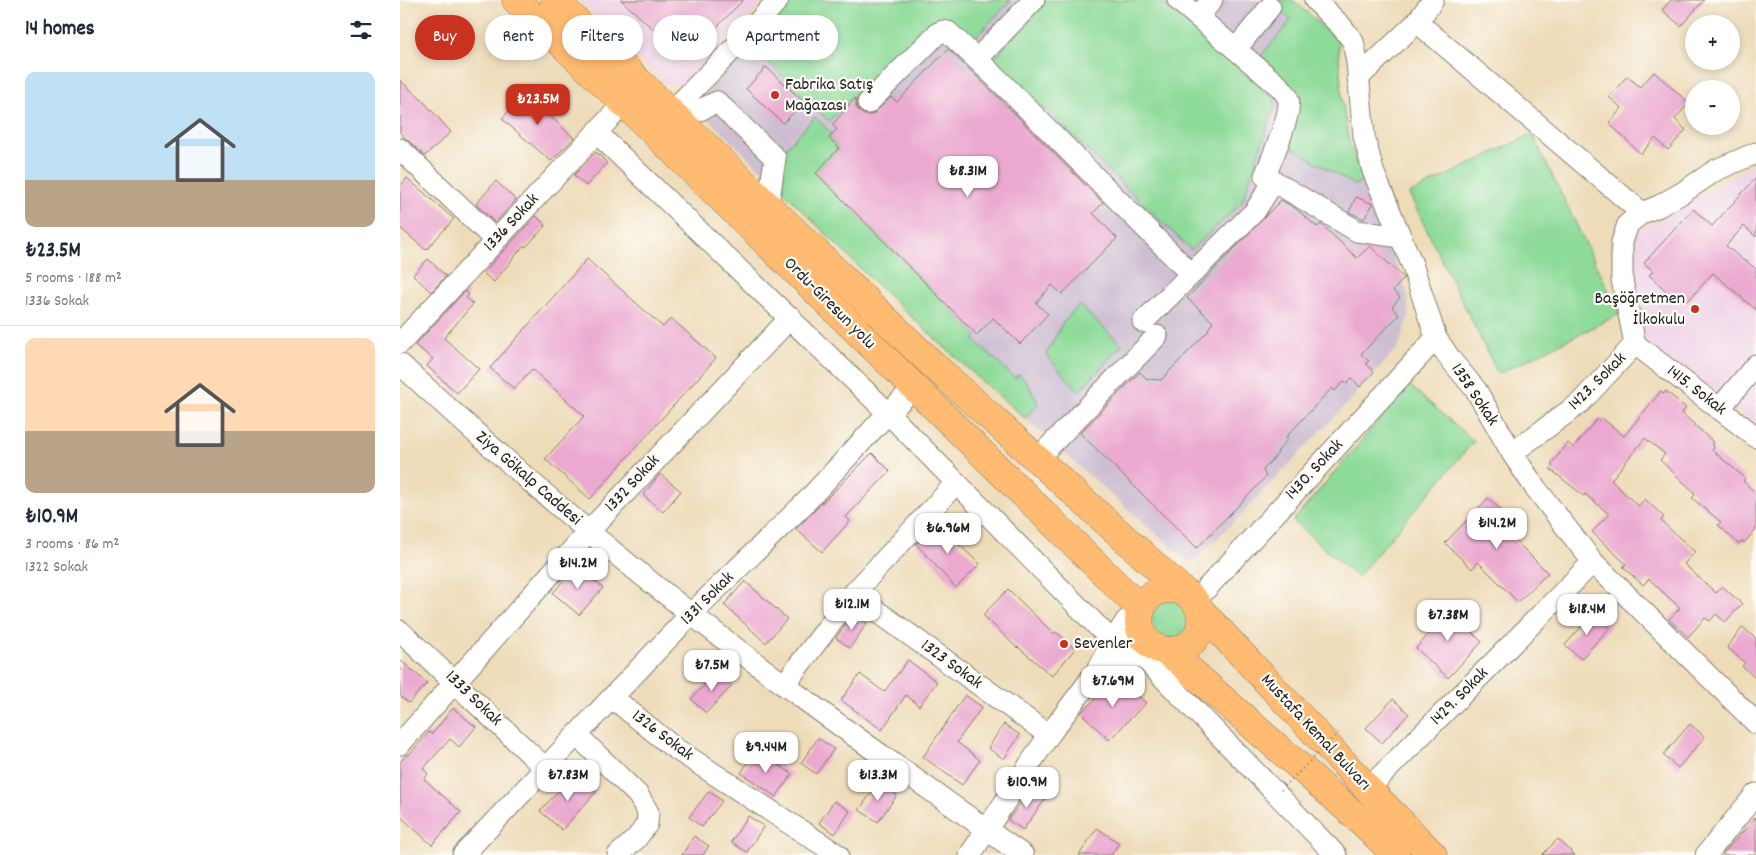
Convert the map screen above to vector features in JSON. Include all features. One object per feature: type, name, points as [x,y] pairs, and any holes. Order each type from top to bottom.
[{"type":"highway","name":"Ordu-Giresun yolu","points":[[516,0],[624,103],[1141,609]]},
{"type":"highway","name":"Ordu-Giresun yolu","points":[[554,0],[933,365],[1193,601]]},
{"type":"highway","points":[[1172,589],[1193,601],[1201,619],[1196,637],[1182,649],[1153,653],[1154,647],[1144,637],[1139,624],[1141,609],[1147,599],[1158,591],[1172,589]]},
{"type":"highway","name":"Mustafa Kemal Bulvarı","points":[[1193,601],[1368,790],[1433,855]]},
{"type":"highway","name":"Mustafa Kemal Bulvarı","points":[[1153,653],[1178,660],[1344,806],[1396,855]]},
{"type":"street","points":[[674,116],[778,0]]},
{"type":"street","points":[[977,59],[1034,0]]},
{"type":"street","points":[[1178,0],[1281,88],[1288,99],[1288,111],[1285,122],[1265,176],[1357,231],[1400,237]]},
{"type":"street","points":[[1198,17],[1212,0]]},
{"type":"street","name":"1358 Sokak","points":[[1315,0],[1353,41],[1364,136],[1373,171],[1412,264],[1436,338],[1450,360],[1476,390],[1512,454],[1534,486],[1593,562],[1756,723]]},
{"type":"street","points":[[1358,78],[1417,22],[1433,0]]},
{"type":"street","points":[[1236,49],[1270,7]]},
{"type":"street","points":[[1417,22],[1642,213]]},
{"type":"street","points":[[868,102],[938,33],[943,31],[951,34],[1191,274]]},
{"type":"street","points":[[674,116],[717,102],[775,158],[768,207]]},
{"type":"street","name":"1336 Sokak","points":[[400,343],[624,103]]},
{"type":"street","points":[[597,133],[791,317],[1113,642]]},
{"type":"street","points":[[400,149],[495,240]]},
{"type":"street","name":"1423. Sokak","points":[[1512,454],[1580,403],[1635,344],[1622,280],[1622,242],[1628,224],[1642,213],[1682,193],[1716,170],[1756,153]]},
{"type":"street","points":[[1037,459],[1150,329],[1191,274],[1255,211],[1274,181]]},
{"type":"street","name":"1332 Sokak","points":[[400,744],[589,531],[791,317]]},
{"type":"street","name":"1430. Sokak","points":[[1193,601],[1436,338]]},
{"type":"street","name":"1415. Sokak","points":[[1635,344],[1756,437]]},
{"type":"street","name":"Ziya Gökalp Caddesi","points":[[400,364],[480,437],[589,531],[692,614],[784,685],[1023,855]]},
{"type":"street","points":[[1719,409],[1756,365]]},
{"type":"street","name":"1331 Sokak","points":[[463,855],[692,614],[806,503],[888,413],[914,388]]},
{"type":"street","points":[[784,685],[853,594],[956,483]]},
{"type":"street","name":"1429. Sokak","points":[[1368,790],[1593,562]]},
{"type":"street","name":"1323 Sokak","points":[[853,594],[1050,735]]},
{"type":"street","points":[[970,855],[1050,735],[1099,668],[1126,621],[1141,609]]},
{"type":"street","name":"1333 Sokak","points":[[400,631],[546,769]]},
{"type":"street","points":[[1099,668],[1121,660],[1153,653],[1336,855]]},
{"type":"street","name":"1326 Sokak","points":[[613,698],[673,747],[838,855]]},
{"type":"street","points":[[578,736],[638,794],[648,812],[647,824],[624,854]]},
{"type":"street","points":[[1706,855],[1756,794]]},
{"type":"path","points":[[1282,790],[1338,733]]},
{"type":"shaded area","points":[[579,0],[764,0],[750,15],[727,15],[727,41],[717,52],[717,15],[653,15],[653,60],[710,60],[687,85],[665,85],[640,60],[643,60],[643,15],[594,15]]},
{"type":"shaded area","points":[[791,0],[1293,0],[1338,40],[1342,100],[1349,141],[1408,295],[1409,315],[1398,347],[1359,391],[1229,527],[1190,563],[985,384],[881,289],[695,106],[737,60],[838,60],[838,15],[777,15]]},
{"type":"shaded area","name":"Başöğretmen İlkokulu","points":[[1752,165],[1756,168],[1756,426],[1710,387],[1661,355],[1641,339],[1628,278],[1632,233],[1666,217]]},
{"type":"green space","points":[[791,0],[1011,0],[972,41],[956,24],[934,22],[858,91],[829,121],[766,60],[838,60],[838,15],[778,15]]},
{"type":"green space","points":[[1047,0],[1158,0],[1223,53],[1276,101],[1242,202],[1191,250],[993,59]]},
{"type":"green space","points":[[1268,0],[1293,0],[1338,40],[1342,100],[1349,141],[1364,180],[1354,185],[1291,147],[1293,90],[1261,56],[1291,20]]},
{"type":"green space","points":[[815,117],[832,134],[829,138],[839,148],[816,173],[977,335],[974,340],[1015,378],[1019,374],[1028,384],[1038,404],[1025,418],[881,289],[784,192],[780,154]]},
{"type":"green space","points":[[1532,134],[1620,314],[1498,374],[1409,194]]},
{"type":"green space","points":[[1079,305],[1122,345],[1079,391],[1046,355],[1062,324]]},
{"type":"green space","points":[[1409,385],[1474,441],[1357,577],[1293,521]]},
{"type":"green space","points":[[1171,600],[1184,606],[1190,619],[1184,632],[1171,638],[1158,632],[1152,619],[1158,606]]},
{"type":"building","points":[[621,0],[743,0],[717,27],[717,15],[653,15],[653,29],[643,20],[643,15],[638,15]]},
{"type":"building","points":[[1671,0],[1704,0],[1691,15],[1685,15],[1685,21],[1681,26],[1662,10]]},
{"type":"building","points":[[948,49],[1103,203],[1093,213],[1117,238],[1062,294],[1052,285],[1036,303],[1048,314],[1020,344],[993,318],[977,335],[816,173],[839,148],[829,138],[837,129],[832,125],[855,98],[856,107],[864,115],[872,115],[891,97],[897,102]]},
{"type":"building","name":"Fabrika Satış Mağazası","points":[[766,67],[804,102],[783,123],[746,89]]},
{"type":"building","points":[[1654,72],[1685,99],[1685,108],[1675,119],[1685,131],[1668,150],[1655,138],[1641,154],[1609,123],[1622,108],[1609,97],[1627,76],[1640,87]]},
{"type":"building","points":[[400,80],[424,102],[451,132],[425,156],[400,133]]},
{"type":"building","points":[[526,90],[554,113],[551,117],[574,138],[551,161],[502,119]]},
{"type":"building","points":[[596,152],[607,163],[586,186],[574,175]]},
{"type":"building","points":[[407,178],[454,219],[426,250],[400,228],[400,186]]},
{"type":"building","points":[[1756,178],[1756,237],[1744,226],[1726,246],[1756,269],[1756,310],[1713,273],[1688,301],[1680,294],[1675,299],[1649,275],[1653,271],[1644,263],[1693,209],[1712,226]]},
{"type":"building","points":[[496,181],[516,200],[495,223],[476,204]]},
{"type":"building","points":[[1356,197],[1373,204],[1364,219],[1349,212]]},
{"type":"building","points":[[1281,200],[1295,208],[1317,227],[1321,224],[1357,258],[1370,246],[1404,278],[1393,291],[1400,297],[1392,307],[1399,315],[1361,354],[1369,361],[1366,363],[1374,372],[1360,387],[1352,378],[1347,383],[1344,381],[1335,391],[1332,388],[1286,437],[1288,439],[1263,470],[1266,477],[1197,548],[1080,433],[1140,372],[1147,379],[1161,380],[1209,330],[1213,322],[1187,298]]},
{"type":"building","points":[[536,216],[546,225],[526,247],[524,245],[494,282],[483,273]]},
{"type":"building","points":[[428,259],[446,276],[431,292],[413,275]]},
{"type":"building","points":[[587,259],[663,327],[671,318],[716,358],[590,499],[545,459],[584,416],[532,369],[514,389],[490,368]]},
{"type":"building","points":[[465,291],[469,294],[466,298],[473,304],[444,338],[479,369],[457,393],[427,366],[433,359],[415,345]]},
{"type":"building","points":[[1661,391],[1664,394],[1666,391],[1686,408],[1682,413],[1713,442],[1711,444],[1714,447],[1712,450],[1745,478],[1743,481],[1756,493],[1756,529],[1744,543],[1742,541],[1739,544],[1718,525],[1721,522],[1692,498],[1695,495],[1694,492],[1660,460],[1665,454],[1645,438],[1611,480],[1638,506],[1645,499],[1664,517],[1661,521],[1695,552],[1684,564],[1716,593],[1722,586],[1742,604],[1725,622],[1716,614],[1710,621],[1705,618],[1688,637],[1669,619],[1680,608],[1649,579],[1643,585],[1623,567],[1626,564],[1592,532],[1609,514],[1550,469],[1553,466],[1551,464],[1568,443],[1573,448],[1597,419],[1599,421],[1602,418],[1624,436]]},
{"type":"building","points":[[872,453],[890,471],[846,517],[850,521],[822,552],[796,529]]},
{"type":"building","points":[[660,474],[681,491],[663,512],[643,495]]},
{"type":"building","points":[[1488,498],[1515,523],[1507,532],[1548,573],[1518,602],[1478,562],[1472,569],[1445,543]]},
{"type":"building","points":[[936,523],[980,564],[956,588],[916,544]]},
{"type":"building","points":[[576,566],[603,588],[579,615],[553,593]]},
{"type":"building","points":[[745,581],[787,619],[766,643],[724,605]]},
{"type":"building","points":[[1008,589],[1054,634],[1056,632],[1075,649],[1052,676],[1017,648],[983,615]]},
{"type":"building","points":[[1441,602],[1482,642],[1448,678],[1416,648],[1438,624],[1429,614]]},
{"type":"building","points":[[854,613],[867,623],[850,648],[836,638]]},
{"type":"building","points":[[1594,613],[1610,627],[1581,659],[1565,645]]},
{"type":"building","points":[[1743,627],[1756,639],[1756,679],[1742,666],[1745,663],[1727,647]]},
{"type":"building","points":[[400,660],[427,683],[409,703],[400,696]]},
{"type":"building","points":[[908,660],[937,682],[919,706],[906,695],[882,730],[841,700],[860,674],[884,692]]},
{"type":"building","points":[[717,672],[732,686],[706,713],[691,699]]},
{"type":"building","points":[[1117,676],[1146,703],[1109,740],[1081,713]]},
{"type":"building","points":[[965,695],[982,707],[957,742],[980,760],[962,785],[923,757]]},
{"type":"building","points":[[1393,699],[1409,714],[1382,743],[1366,728]]},
{"type":"building","points":[[453,708],[476,727],[459,747],[450,739],[423,769],[428,774],[424,779],[461,812],[432,845],[400,816],[400,762],[406,755],[408,756],[429,732],[432,734]]},
{"type":"building","points":[[1004,724],[1020,735],[1004,759],[988,748]]},
{"type":"building","points":[[1690,724],[1705,737],[1678,768],[1663,755]]},
{"type":"building","points":[[818,738],[834,749],[816,774],[801,763]]},
{"type":"building","points":[[756,750],[792,774],[776,797],[741,773]]},
{"type":"building","points":[[575,773],[596,792],[562,830],[540,811]]},
{"type":"building","points":[[879,782],[897,795],[878,822],[859,810]]},
{"type":"building","points":[[1032,788],[1046,798],[1023,830],[1008,820]]},
{"type":"building","points":[[709,791],[722,801],[702,827],[689,817]]},
{"type":"building","points":[[834,801],[850,811],[835,834],[819,823]]},
{"type":"building","points":[[748,816],[764,826],[747,852],[731,842]]},
{"type":"building","points":[[1756,817],[1756,855],[1722,855]]},
{"type":"building","points":[[1097,828],[1119,843],[1111,855],[1079,855]]},
{"type":"building","points":[[694,836],[709,846],[703,855],[682,855]]},
{"type":"building","points":[[1558,839],[1575,855],[1542,855]]},
{"type":"place","name":"Fabrika Satış Mağazası","points":[[775,95]]},
{"type":"place","name":"Başöğretmen İlkokulu","points":[[1695,309]]},
{"type":"place","name":"Sevenler","points":[[1064,644]]}]
